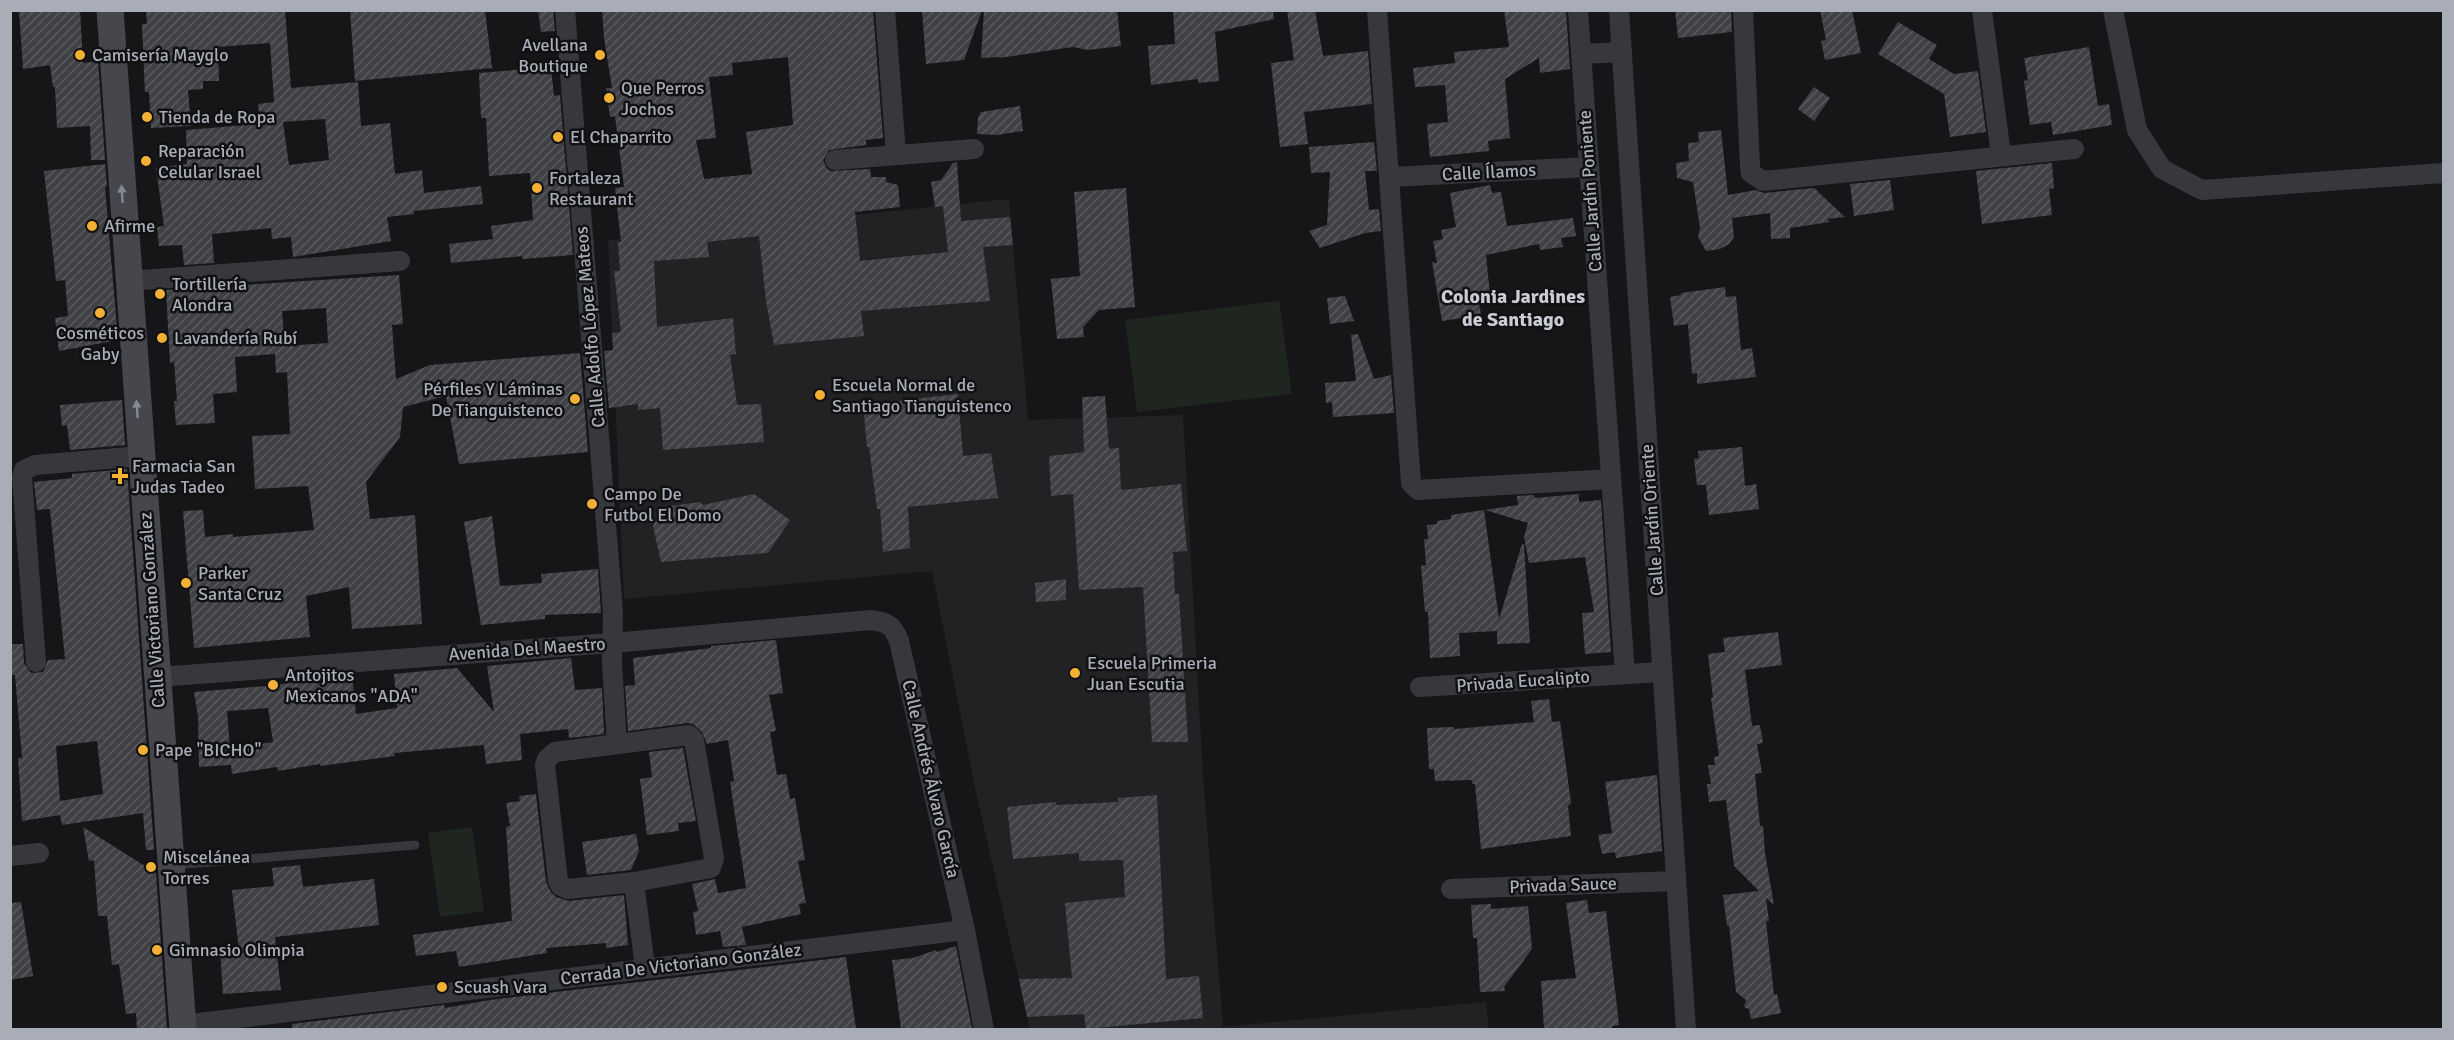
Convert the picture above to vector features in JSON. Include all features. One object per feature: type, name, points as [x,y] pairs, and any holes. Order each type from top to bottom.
[{"type":"main road","name":"Calle Victoriano González","points":[[110,10],[182,1027]]},
{"type":"street","name":"Calle Adolfo López Mateos","points":[[565,10],[613,612],[612,643],[617,744]]},
{"type":"street","points":[[885,10],[896,154]]},
{"type":"street","points":[[1377,10],[1411,483],[1418,490],[1611,479]]},
{"type":"street","name":"Calle Jardín Poniente","points":[[1578,10],[1625,674]]},
{"type":"street","name":"Calle Jardín Oriente","points":[[1619,10],[1686,1029]]},
{"type":"street","points":[[1743,10],[1750,166],[1751,173],[1762,181],[2073,149]]},
{"type":"street","points":[[1982,10],[2001,155]]},
{"type":"street","points":[[2113,10],[2137,130],[2162,169],[2202,190],[2444,173]]},
{"type":"street","points":[[1581,54],[1622,52]]},
{"type":"street","points":[[835,160],[974,149]]},
{"type":"street","name":"Calle Ílamos","points":[[1389,177],[1589,167]]},
{"type":"street","points":[[128,280],[400,261]]},
{"type":"street","points":[[36,662],[22,477],[24,470],[35,465],[141,456]]},
{"type":"street","name":"Avenida Del Maestro","points":[[158,677],[612,643],[871,620],[885,622],[894,628]]},
{"type":"street","name":"Calle Andrés Álvaro García","points":[[894,628],[902,650],[965,930],[984,1029]]},
{"type":"street","name":"Privada Eucalipto","points":[[1420,687],[1662,672]]},
{"type":"street","points":[[684,735],[691,737],[714,858],[711,868],[634,882],[568,888],[561,886],[558,881],[545,765],[547,759],[555,752],[684,735]]},
{"type":"street","points":[[10,856],[39,853]]},
{"type":"street","name":"Privada Sauce","points":[[1451,889],[1676,880]]},
{"type":"street","points":[[634,882],[645,968]]},
{"type":"street","name":"Cerrada De Victoriano González","points":[[182,1027],[965,930]]},
{"type":"lane","points":[[171,865],[415,845]]},
{"type":"shaded area","points":[[1009,199],[1028,420],[1183,415],[1203,776],[1223,1027],[1486,1002],[1489,1029],[1030,1029],[975,788],[932,571],[624,599],[608,240]]},
{"type":"shaded area","points":[[1279,301],[1292,394],[1137,412],[1125,320]]},
{"type":"shaded area","points":[[472,827],[484,911],[440,917],[428,833]]},
{"type":"building","points":[[19,10],[80,10],[83,63],[98,61],[105,160],[91,160],[90,126],[57,128],[55,87],[53,87],[50,65],[23,69]]},
{"type":"building","points":[[146,10],[285,10],[291,88],[358,82],[361,126],[390,123],[395,174],[422,170],[424,193],[481,186],[483,204],[414,211],[414,214],[387,217],[391,241],[293,257],[291,237],[272,239],[271,228],[212,234],[214,263],[184,265],[182,245],[159,246],[157,227],[164,226],[156,168],[187,164],[186,130],[260,124],[258,104],[274,102],[270,43],[218,47],[219,81],[203,81],[203,89],[188,90],[191,126],[151,128],[149,92],[145,92],[142,24],[147,24]],"holes":[[[325,119],[329,160],[289,165],[283,122]]]},
{"type":"building","points":[[350,10],[485,10],[492,68],[355,81]]},
{"type":"building","points":[[538,10],[553,10],[555,31],[541,32]]},
{"type":"building","points":[[602,10],[873,10],[883,138],[866,140],[866,145],[829,150],[823,160],[830,171],[870,169],[871,177],[886,177],[886,182],[898,185],[900,207],[855,212],[860,261],[948,252],[943,206],[935,207],[931,182],[941,180],[953,163],[957,162],[961,221],[1010,217],[1013,245],[983,247],[990,301],[861,311],[864,336],[774,345],[766,301],[759,236],[707,242],[709,257],[654,261],[657,327],[733,318],[736,354],[730,355],[737,405],[761,404],[764,442],[663,450],[660,408],[638,410],[638,404],[609,408],[604,351],[613,350],[612,333],[621,332],[614,271],[620,271],[618,242],[621,242],[615,188],[624,187],[615,116],[610,117],[606,88],[612,88]],"holes":[[[788,57],[793,125],[746,132],[752,174],[704,179],[696,140],[716,138],[709,77],[733,75],[732,63]]]},
{"type":"building","points":[[922,10],[982,10],[964,60],[926,64]]},
{"type":"building","points":[[984,10],[1117,10],[1121,46],[1088,50],[1073,47],[999,58],[981,58]]},
{"type":"building","points":[[1173,10],[1273,10],[1274,19],[1215,32],[1219,81],[1198,83],[1198,79],[1151,85],[1148,46],[1175,44]]},
{"type":"building","points":[[1287,10],[1315,10],[1323,56],[1368,51],[1372,104],[1304,112],[1308,144],[1280,147],[1271,63],[1294,60]]},
{"type":"building","points":[[1504,10],[1566,10],[1570,69],[1540,73],[1539,58],[1505,79],[1510,138],[1488,141],[1489,151],[1430,157],[1427,124],[1448,122],[1445,85],[1415,87],[1413,68],[1455,63],[1454,52],[1509,47]]},
{"type":"building","points":[[1675,10],[1731,10],[1732,32],[1678,38]]},
{"type":"building","points":[[1820,10],[1852,10],[1861,53],[1825,60],[1821,41],[1826,40]]},
{"type":"building","points":[[1898,22],[1937,45],[1929,59],[1954,74],[1978,71],[1986,132],[1950,137],[1944,94],[1878,54]]},
{"type":"building","points":[[2089,47],[2098,106],[2109,104],[2112,125],[2053,135],[2051,122],[2030,125],[2024,81],[2028,80],[2024,58]]},
{"type":"building","points":[[551,67],[554,96],[560,95],[573,255],[523,259],[522,256],[451,263],[449,244],[493,239],[491,226],[533,220],[530,173],[489,176],[486,118],[481,118],[479,73]]},
{"type":"building","points":[[1814,87],[1830,98],[1814,121],[1798,109]]},
{"type":"building","points":[[1020,106],[1023,131],[997,135],[977,134],[978,118],[981,112]]},
{"type":"building","points":[[1721,130],[1728,195],[1756,190],[1764,193],[1814,188],[1845,217],[1827,219],[1830,222],[1790,228],[1790,238],[1771,239],[1770,213],[1732,218],[1734,237],[1729,244],[1720,249],[1706,251],[1698,237],[1700,228],[1693,182],[1677,178],[1676,163],[1689,161],[1688,143],[1699,142],[1698,132]]},
{"type":"building","points":[[1374,142],[1377,171],[1365,171],[1369,210],[1379,209],[1381,231],[1365,233],[1320,248],[1309,231],[1327,225],[1330,172],[1311,173],[1309,147]]},
{"type":"building","points":[[2052,163],[2054,188],[2049,189],[2052,215],[1982,224],[1976,171]]},
{"type":"building","points":[[105,164],[118,340],[59,351],[55,318],[68,316],[65,280],[56,281],[44,171]]},
{"type":"building","points":[[1890,180],[1894,210],[1854,216],[1850,184]]},
{"type":"building","points":[[1490,185],[1492,193],[1501,192],[1507,226],[1573,218],[1576,236],[1561,238],[1563,247],[1540,250],[1539,244],[1486,255],[1490,295],[1478,296],[1481,315],[1442,321],[1432,262],[1437,263],[1433,241],[1443,239],[1441,230],[1456,227],[1450,193]]},
{"type":"building","points":[[1126,188],[1135,307],[1099,310],[1083,327],[1084,337],[1057,339],[1051,279],[1080,276],[1074,192]]},
{"type":"building","points":[[399,275],[403,324],[392,325],[396,379],[430,365],[580,353],[588,452],[459,464],[446,396],[403,407],[400,437],[366,482],[370,519],[415,515],[422,624],[352,629],[349,587],[306,596],[310,637],[194,648],[183,511],[203,510],[205,537],[314,530],[308,486],[255,489],[252,436],[290,434],[287,372],[276,373],[275,354],[235,357],[237,392],[213,394],[215,423],[176,425],[174,401],[177,401],[174,362],[170,363],[166,290]],"holes":[[[326,308],[328,343],[285,346],[282,311]]]},
{"type":"building","points":[[1725,287],[1726,297],[1736,296],[1741,350],[1752,348],[1756,377],[1697,384],[1697,373],[1692,374],[1688,324],[1674,326],[1670,297],[1681,295],[1681,293]]},
{"type":"building","points":[[1345,296],[1354,321],[1330,324],[1327,298]]},
{"type":"building","points":[[1358,334],[1374,379],[1391,375],[1394,413],[1333,417],[1332,402],[1326,403],[1325,383],[1356,381],[1351,335]]},
{"type":"building","points":[[958,394],[963,456],[991,453],[998,498],[908,507],[910,548],[883,552],[880,509],[877,509],[863,405]]},
{"type":"building","points":[[1105,396],[1109,449],[1119,448],[1121,490],[1181,484],[1187,551],[1173,552],[1175,594],[1179,594],[1188,742],[1152,742],[1143,587],[1079,590],[1073,494],[1051,496],[1049,456],[1084,452],[1082,397]]},
{"type":"building","points":[[122,400],[125,445],[70,450],[67,425],[62,426],[60,405]]},
{"type":"building","points":[[1742,447],[1745,486],[1756,484],[1759,509],[1709,515],[1706,485],[1697,485],[1694,459],[1699,458],[1698,451]]},
{"type":"building","points":[[127,469],[154,850],[146,850],[143,813],[62,825],[60,815],[22,821],[18,758],[22,758],[15,675],[10,675],[10,644],[23,644],[24,663],[31,673],[43,672],[48,660],[65,659],[50,509],[37,510],[34,482],[72,478],[72,474]],"holes":[[[97,741],[103,794],[60,801],[56,746]]]},
{"type":"building","points":[[754,494],[790,520],[768,553],[661,562],[653,526],[664,507],[700,502],[703,505]]},
{"type":"building","points":[[1579,494],[1579,502],[1601,500],[1611,652],[1585,654],[1582,613],[1594,612],[1585,557],[1529,563],[1524,537],[1528,523],[1485,510],[1518,505],[1517,496],[1534,495],[1535,498]]},
{"type":"building","points":[[1484,510],[1499,619],[1522,544],[1524,544],[1530,643],[1497,644],[1497,631],[1459,633],[1460,656],[1430,658],[1428,612],[1425,612],[1421,566],[1426,565],[1424,539],[1428,539],[1427,525],[1451,519],[1451,515]]},
{"type":"building","points":[[492,516],[500,586],[542,583],[541,574],[598,569],[601,613],[545,615],[545,619],[481,625],[464,522]]},
{"type":"building","points":[[1066,579],[1066,600],[1036,602],[1035,583]]},
{"type":"building","points":[[1778,632],[1782,665],[1745,670],[1752,726],[1760,725],[1763,743],[1757,744],[1762,773],[1755,774],[1760,826],[1763,826],[1774,905],[1766,898],[1769,921],[1766,921],[1774,995],[1777,994],[1781,1013],[1751,1019],[1749,1009],[1744,1007],[1746,1000],[1736,992],[1729,925],[1727,926],[1723,895],[1759,891],[1734,866],[1726,800],[1709,802],[1707,784],[1711,784],[1708,765],[1715,765],[1714,757],[1719,756],[1708,654],[1725,652],[1723,638]]},
{"type":"building","points":[[776,640],[783,693],[769,695],[776,731],[770,732],[777,775],[786,774],[790,799],[795,798],[805,860],[798,861],[806,903],[799,904],[801,914],[742,927],[746,945],[723,947],[720,931],[696,935],[693,912],[698,911],[692,884],[715,879],[718,893],[746,888],[730,782],[734,781],[728,740],[707,744],[702,732],[693,724],[688,723],[628,731],[625,686],[635,685],[633,658],[711,648],[711,646]]},
{"type":"building","points":[[571,658],[575,690],[602,688],[604,734],[569,738],[568,729],[520,734],[522,760],[486,764],[484,745],[394,753],[395,756],[278,771],[277,767],[232,774],[231,765],[199,767],[198,717],[194,692],[352,675],[356,714],[397,708],[394,674],[457,668],[494,712],[487,666]],"holes":[[[268,708],[273,742],[230,749],[227,711]]]},
{"type":"building","points":[[1549,699],[1552,722],[1560,721],[1571,803],[1568,806],[1571,836],[1481,849],[1475,784],[1472,784],[1472,780],[1435,781],[1434,769],[1429,769],[1427,728],[1454,727],[1454,729],[1534,722],[1531,701]]},
{"type":"building","points":[[683,748],[696,821],[678,823],[679,831],[647,835],[640,779],[652,777],[649,752]]},
{"type":"building","points":[[1657,775],[1662,851],[1616,858],[1615,852],[1602,854],[1598,835],[1612,833],[1605,782]]},
{"type":"building","points":[[536,794],[546,882],[551,892],[556,897],[569,901],[624,895],[628,945],[606,948],[606,943],[546,948],[547,953],[459,967],[456,951],[416,956],[413,935],[512,921],[506,827],[510,826],[506,803],[520,801],[519,796]]},
{"type":"building","points":[[1157,795],[1166,979],[1199,976],[1203,1018],[1086,1029],[1084,1014],[1027,1017],[1019,979],[1072,978],[1065,903],[1125,897],[1123,860],[1079,861],[1079,853],[1013,859],[1007,807],[1056,802],[1056,805],[1118,802],[1118,798]]},
{"type":"building","points":[[83,827],[156,873],[167,1029],[137,1029],[136,1013],[126,1014],[119,964],[112,965],[107,916],[98,916],[94,860],[89,861]]},
{"type":"building","points":[[636,834],[639,851],[631,870],[587,875],[582,842]]},
{"type":"building","points":[[300,865],[303,887],[374,879],[379,925],[275,937],[281,990],[223,994],[220,951],[239,950],[232,890],[274,886],[272,868]]},
{"type":"building","points":[[1587,900],[1589,913],[1606,911],[1619,1025],[1612,1026],[1612,1029],[1544,1029],[1541,981],[1576,978],[1566,903]]},
{"type":"building","points":[[21,902],[33,976],[10,980],[10,903]]},
{"type":"building","points":[[1491,904],[1491,909],[1528,906],[1532,949],[1504,987],[1505,991],[1480,992],[1477,938],[1473,938],[1471,905]]},
{"type":"building","points":[[956,946],[972,1029],[901,1029],[892,960],[913,958]]},
{"type":"building","points":[[846,957],[856,1029],[292,1029],[292,1024],[444,1005],[445,1008],[490,1000]]},
{"type":"place","name":"Camisería Mayglo","points":[[80,55]]},
{"type":"place","name":"Avellana Boutique","points":[[600,55]]},
{"type":"place","name":"Que Perros Jochos","points":[[609,98]]},
{"type":"place","name":"Tienda de Ropa","points":[[147,117]]},
{"type":"place","name":"El Chaparrito","points":[[558,137]]},
{"type":"place","name":"Reparación Celular Israel","points":[[146,161]]},
{"type":"place","name":"Fortaleza Restaurant","points":[[537,188]]},
{"type":"place","name":"Afirme","points":[[92,226]]},
{"type":"place","name":"Tortillería Alondra","points":[[160,294]]},
{"type":"place","name":"Cosméticos Gaby","points":[[100,313]]},
{"type":"place","name":"Lavandería Rubí","points":[[162,338]]},
{"type":"place","name":"Escuela Normal de Santiago Tianguistenco","points":[[820,395]]},
{"type":"place","name":"Pérfiles Y Láminas De Tianguistenco","points":[[575,399]]},
{"type":"place","name":"Farmacia San Judas Tadeo","points":[[120,476]]},
{"type":"place","name":"Campo De Futbol El Domo","points":[[592,504]]},
{"type":"place","name":"Parker Santa Cruz","points":[[186,583]]},
{"type":"place","name":"Escuela Primeria Juan Escutia","points":[[1075,673]]},
{"type":"place","name":"Antojitos Mexicanos \"ADA\"","points":[[273,685]]},
{"type":"place","name":"Pape \"BICHO\"","points":[[143,750]]},
{"type":"place","name":"Miscelánea Torres","points":[[151,867]]},
{"type":"place","name":"Gimnasio Olimpia","points":[[157,950]]},
{"type":"place","name":"Scuash Vara","points":[[442,987]]},
{"type":"district","name":"Colonia Jardines de Santiago","points":[[1513,308]]}]
